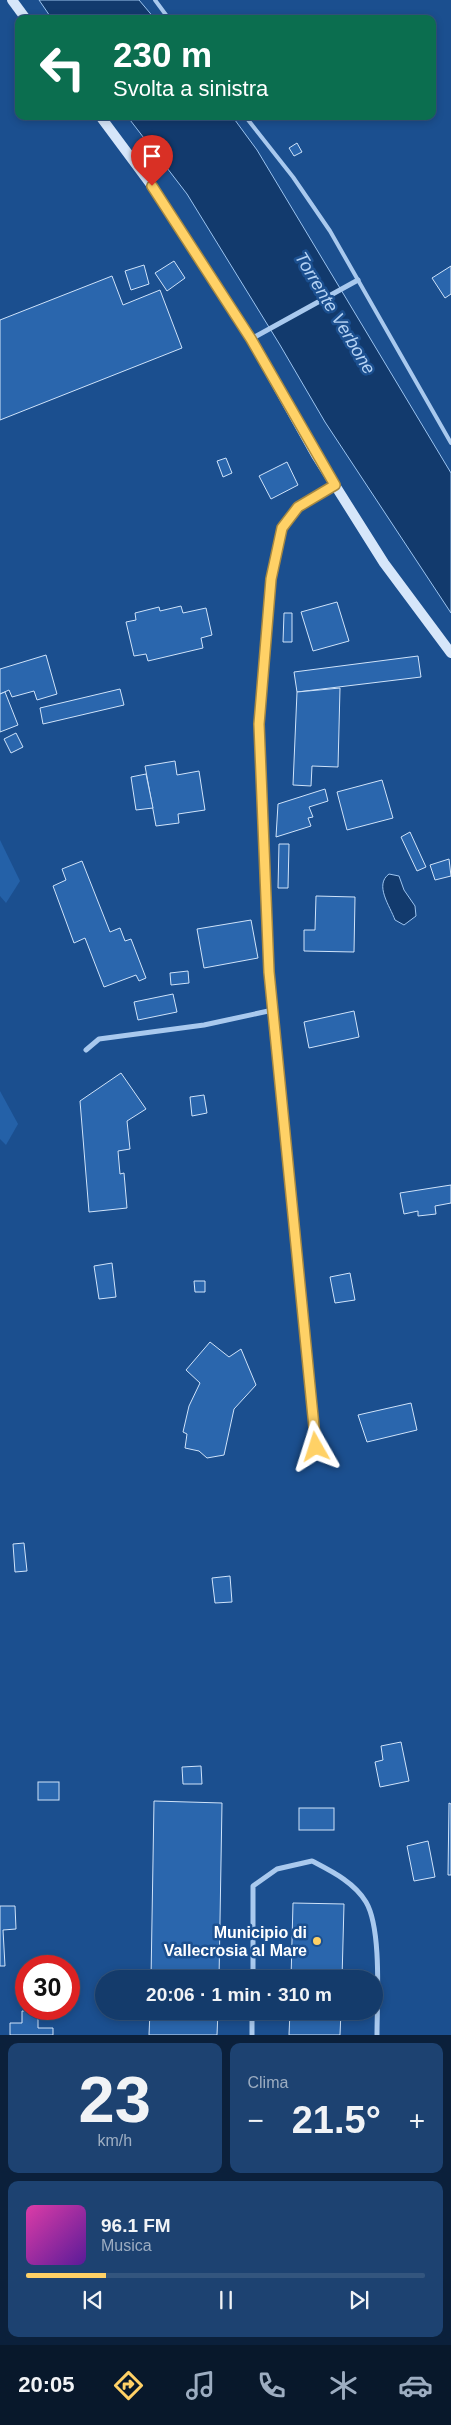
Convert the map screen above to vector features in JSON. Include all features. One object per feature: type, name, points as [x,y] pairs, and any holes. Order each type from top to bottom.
[{"type":"main road","points":[[12,0],[23,15]]},
{"type":"main road","points":[[103,120],[152,186],[251,339],[335,485],[384,563],[451,654]]},
{"type":"street","points":[[251,339],[358,280]]},
{"type":"street","points":[[316,1447],[269,962],[259,724],[271,579],[282,528],[298,507],[335,485]]},
{"type":"street","points":[[86,1050],[99,1039],[204,1026],[273,1010]]},
{"type":"street","points":[[252,1970],[253,1886],[276,1869],[312,1860],[344,1878],[366,1902],[377,1940],[377,1970]]},
{"type":"street","points":[[252,2020],[252,2035]]},
{"type":"street","points":[[377,2020],[377,2035]]},
{"type":"lane","points":[[155,0],[166,15]]},
{"type":"lane","points":[[249,120],[293,177],[330,230],[451,443]]},
{"type":"shaded area","points":[[0,840],[20,881],[6,903],[0,896]]},
{"type":"shaded area","points":[[0,1091],[18,1124],[6,1145],[0,1139]]},
{"type":"water","points":[[39,0],[139,0],[152,15],[49,15]]},
{"type":"water","name":"Torrente Verbone","points":[[130,120],[235,120],[257,150],[451,473],[451,613],[325,422],[187,194]]},
{"type":"water","points":[[389,874],[399,876],[404,890],[415,906],[416,916],[404,925],[395,920],[384,896],[383,884]]},
{"type":"building","points":[[297,143],[302,152],[294,156],[289,148]]},
{"type":"building","points":[[174,261],[185,278],[167,291],[155,273]]},
{"type":"building","points":[[144,265],[149,284],[131,290],[125,271]]},
{"type":"building","points":[[451,266],[451,294],[445,298],[432,278]]},
{"type":"building","points":[[112,276],[123,305],[160,290],[182,348],[0,420],[0,320]]},
{"type":"building","points":[[226,458],[232,473],[223,477],[217,461]]},
{"type":"building","points":[[287,462],[298,485],[271,499],[259,476]]},
{"type":"building","points":[[337,602],[349,641],[313,651],[301,612]]},
{"type":"building","points":[[181,606],[183,613],[206,608],[212,635],[201,638],[203,648],[148,661],[146,654],[134,656],[126,622],[136,620],[135,613],[159,607],[160,611]]},
{"type":"building","points":[[284,613],[292,613],[292,642],[283,642]]},
{"type":"building","points":[[46,655],[57,694],[37,700],[34,691],[12,697],[9,690],[0,694],[0,669]]},
{"type":"building","points":[[418,656],[421,677],[297,692],[294,672]]},
{"type":"building","points":[[340,688],[338,767],[312,766],[311,786],[293,785],[297,692]]},
{"type":"building","points":[[120,689],[124,705],[43,724],[40,708]]},
{"type":"building","points":[[5,692],[18,725],[0,732],[0,694]]},
{"type":"building","points":[[16,733],[23,747],[11,753],[4,739]]},
{"type":"building","points":[[175,761],[177,775],[199,771],[205,810],[178,814],[179,823],[156,826],[145,766]]},
{"type":"building","points":[[146,774],[153,808],[136,810],[131,777]]},
{"type":"building","points":[[382,780],[393,818],[347,830],[337,792]]},
{"type":"building","points":[[325,789],[328,801],[309,807],[313,817],[308,818],[311,826],[276,837],[278,804]]},
{"type":"building","points":[[410,832],[426,867],[417,871],[401,837]]},
{"type":"building","points":[[279,844],[289,844],[288,888],[278,888]]},
{"type":"building","points":[[449,859],[451,876],[435,880],[430,865]]},
{"type":"building","points":[[82,861],[110,932],[120,928],[125,941],[131,939],[146,978],[139,981],[136,975],[104,987],[85,938],[74,943],[53,886],[66,880],[62,869]]},
{"type":"building","points":[[316,896],[355,897],[354,952],[304,951],[304,930],[315,930]]},
{"type":"building","points":[[251,920],[258,958],[204,968],[197,929]]},
{"type":"building","points":[[188,971],[189,983],[171,985],[170,973]]},
{"type":"building","points":[[173,994],[177,1012],[138,1020],[134,1002]]},
{"type":"building","points":[[354,1011],[359,1037],[309,1048],[304,1022]]},
{"type":"building","points":[[121,1073],[146,1109],[127,1121],[130,1149],[118,1151],[120,1174],[124,1173],[127,1208],[89,1212],[80,1101]]},
{"type":"building","points":[[204,1095],[207,1113],[192,1116],[190,1097]]},
{"type":"building","points":[[451,1185],[451,1203],[435,1206],[436,1214],[418,1216],[418,1211],[404,1214],[400,1193]]},
{"type":"building","points":[[112,1263],[116,1297],[99,1299],[94,1266]]},
{"type":"building","points":[[350,1273],[355,1300],[335,1303],[330,1277]]},
{"type":"building","points":[[194,1281],[205,1281],[205,1292],[195,1292]]},
{"type":"building","points":[[210,1342],[229,1357],[241,1349],[256,1385],[234,1409],[224,1455],[207,1458],[199,1451],[185,1448],[187,1434],[183,1432],[189,1406],[200,1383],[186,1370]]},
{"type":"building","points":[[411,1403],[417,1430],[367,1442],[358,1415]]},
{"type":"building","points":[[24,1543],[27,1571],[15,1572],[13,1544]]},
{"type":"building","points":[[230,1576],[232,1602],[215,1603],[212,1578]]},
{"type":"building","points":[[401,1742],[409,1781],[380,1787],[375,1762],[383,1760],[381,1746]]},
{"type":"building","points":[[201,1766],[202,1784],[183,1784],[182,1767]]},
{"type":"building","points":[[38,1782],[59,1782],[59,1800],[38,1800]]},
{"type":"building","points":[[154,1801],[222,1803],[219,1970],[151,1970]]},
{"type":"building","points":[[449,1803],[451,1804],[451,1875],[448,1875]]},
{"type":"building","points":[[299,1808],[334,1808],[334,1830],[299,1830]]},
{"type":"building","points":[[428,1841],[435,1877],[414,1881],[407,1846]]},
{"type":"building","name":"Municipio di Vallecrosia al Mare","points":[[293,1903],[344,1904],[342,1970],[291,1970]]},
{"type":"building","points":[[0,1906],[15,1906],[16,1929],[3,1930],[5,1966],[0,1966]]},
{"type":"building","points":[[22,2020],[38,2020],[38,2028],[53,2028],[53,2035],[10,2035],[10,2023],[22,2023]]},
{"type":"building","points":[[150,2020],[218,2020],[217,2035],[149,2035]]},
{"type":"building","points":[[290,2020],[341,2020],[340,2035],[289,2035]]},
{"type":"place","name":"Municipio di Vallecrosia al Mare","points":[[317,1941]]},
{"type":"route","points":[[152,186],[251,339],[316,455],[335,485],[298,507],[282,528],[271,579],[259,724],[269,972],[316,1447]]}]
